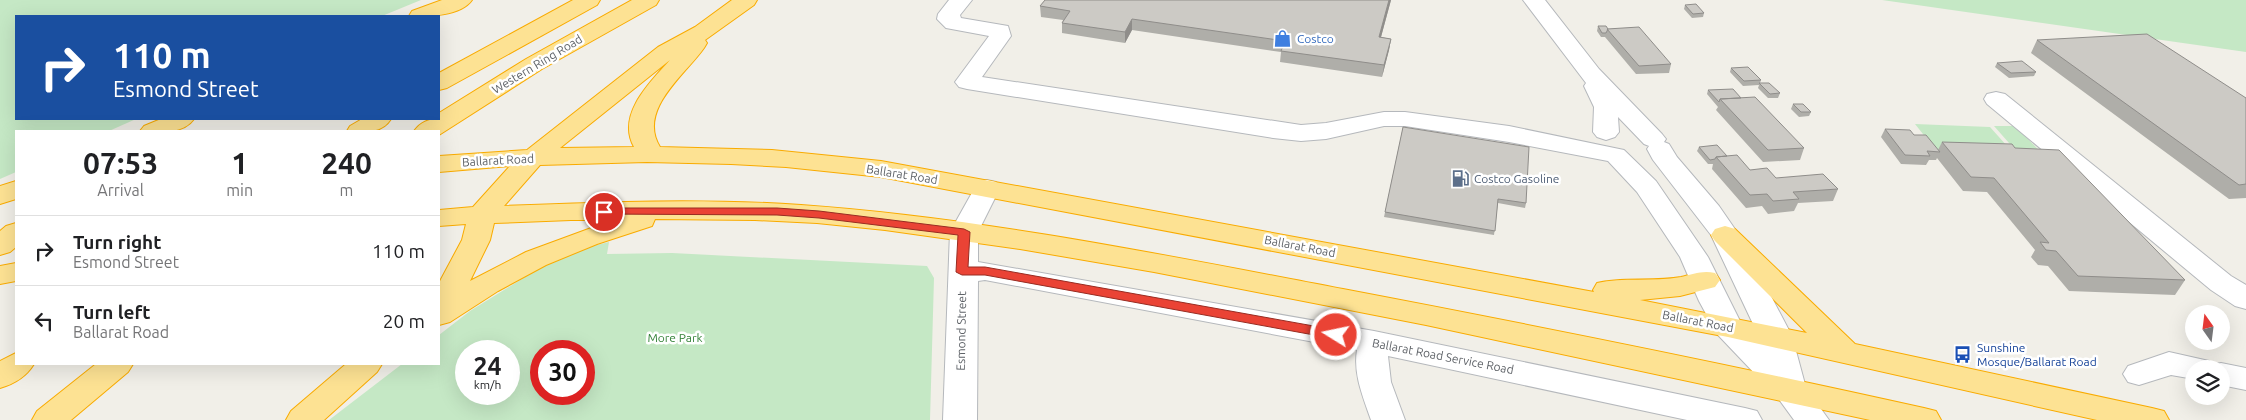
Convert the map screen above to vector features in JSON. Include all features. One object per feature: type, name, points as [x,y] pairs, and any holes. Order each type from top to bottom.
[{"type":"highway","points":[[423,15],[461,0]]},
{"type":"highway","points":[[440,82],[589,0]]},
{"type":"highway","name":"Western Ring Road","points":[[431,128],[534,64],[648,0]]},
{"type":"highway","points":[[440,297],[452,287],[476,240],[482,214],[532,158],[666,52],[703,32],[746,0]]},
{"type":"highway","points":[[652,155],[641,134],[644,113],[659,87],[688,56],[703,32]]},
{"type":"highway","points":[[156,130],[180,120]]},
{"type":"highway","points":[[162,130],[181,120]]},
{"type":"highway","points":[[361,130],[377,120]]},
{"type":"highway","name":"Ballarat Road","points":[[440,164],[532,158],[652,155],[773,158],[881,169],[1728,326],[2152,420]]},
{"type":"highway","points":[[0,196],[15,189]]},
{"type":"highway","points":[[440,314],[500,276],[537,257],[600,232],[675,211]]},
{"type":"highway","points":[[440,218],[532,212],[675,211],[794,213],[964,232],[1102,252],[1479,325],[1790,390],[1921,420]]},
{"type":"highway","points":[[0,226],[15,223]]},
{"type":"highway","points":[[0,246],[15,233]]},
{"type":"highway","points":[[1725,235],[1844,352]]},
{"type":"highway","points":[[0,275],[15,272]]},
{"type":"highway","points":[[1482,280],[1652,291],[1684,287],[1705,280]]},
{"type":"highway","points":[[0,377],[17,365]]},
{"type":"highway","points":[[49,420],[116,365]]},
{"type":"highway","points":[[303,420],[362,369]]},
{"type":"street","points":[[961,0],[949,14],[948,19],[954,23],[1000,32],[1000,36],[967,82],[1301,133],[1326,131],[1369,122],[1405,119],[1509,134],[1611,144],[1638,161],[1647,160],[1659,154],[1660,149]]},
{"type":"street","points":[[1534,0],[1590,74],[1660,149],[1725,235],[1776,336],[1790,390]]},
{"type":"street","points":[[1590,74],[1606,107],[1611,144],[1667,215],[1694,257],[1714,301],[1728,326],[1790,390],[1812,420]]},
{"type":"street","points":[[1996,99],[2221,283],[2246,299]]},
{"type":"street","points":[[1660,149],[1666,181],[1686,209],[1685,213],[1667,215]]},
{"type":"street","name":"Esmond Street","points":[[960,420],[964,232],[987,188]]},
{"type":"street","name":"Ballarat Road Service Road","points":[[962,272],[985,271],[1374,342],[1745,420]]},
{"type":"street","points":[[1374,342],[1370,356],[1372,372],[1388,420]]},
{"type":"street","points":[[2139,374],[2169,363],[2185,366]]},
{"type":"street","points":[[2230,376],[2246,379]]},
{"type":"green space","points":[[0,0],[421,0],[384,15],[15,15],[15,120],[134,120],[111,130],[15,130],[15,172],[0,179]]},
{"type":"green space","points":[[1882,0],[2246,0],[2246,52]]},
{"type":"green space","points":[[1915,124],[1990,127],[2016,156],[1938,153]]},
{"type":"green space","points":[[1994,126],[2016,126],[2048,160],[2024,160]]},
{"type":"green space","name":"More Park","points":[[609,242],[607,254],[672,253],[927,266],[934,278],[930,420],[329,420],[401,365],[440,365],[440,334],[470,311],[556,258],[580,249]]},
{"type":"building","name":"Costco","points":[[1045,0],[1389,0],[1379,37],[1391,39],[1384,65],[1281,51],[1285,41],[1132,19],[1125,32],[1062,23],[1070,11],[1040,6]]},
{"type":"building","points":[[1696,4],[1704,13],[1693,14],[1685,5]]},
{"type":"building","points":[[1598,26],[1606,26],[1608,29],[1606,33],[1602,33]]},
{"type":"building","points":[[1639,27],[1671,64],[1639,66],[1607,29]]},
{"type":"building","points":[[2147,34],[2246,98],[2246,184],[2239,185],[2037,40]]},
{"type":"building","points":[[2022,61],[2036,72],[2011,73],[1997,63]]},
{"type":"building","points":[[1748,67],[1761,80],[1744,81],[1731,68]]},
{"type":"building","points":[[1759,83],[1769,83],[1780,93],[1770,94]]},
{"type":"building","points":[[1733,89],[1741,98],[1720,99],[1719,102],[1708,90]]},
{"type":"building","points":[[1755,97],[1804,148],[1768,150],[1720,99]]},
{"type":"building","points":[[1793,104],[1803,104],[1811,112],[1801,112]]},
{"type":"building","name":"Costco Gasoline","points":[[1403,127],[1529,147],[1526,203],[1498,199],[1495,231],[1385,212]]},
{"type":"building","points":[[1885,129],[1910,130],[1914,135],[1926,135],[1940,152],[1927,151],[1930,156],[1905,155]]},
{"type":"building","points":[[1942,142],[2012,144],[2015,148],[2059,150],[2185,280],[2078,276],[2056,251],[2046,250],[2040,242],[2049,243],[1994,178],[1971,177]]},
{"type":"building","points":[[1717,145],[1727,156],[1716,157],[1710,160],[1699,147]]},
{"type":"building","points":[[1737,155],[1750,170],[1767,168],[1776,178],[1823,174],[1838,189],[1793,192],[1799,199],[1773,201],[1767,194],[1750,195],[1716,157]]},
{"type":"place","name":"Costco","points":[[1283,38]]},
{"type":"place","name":"Costco Gasoline","points":[[1460,178]]},
{"type":"place","name":"Sunshine Mosque/Ballarat Road","points":[[1963,354]]},
{"type":"route","points":[[604,212],[777,212],[964,232],[962,272],[985,271],[1336,335]]}]
